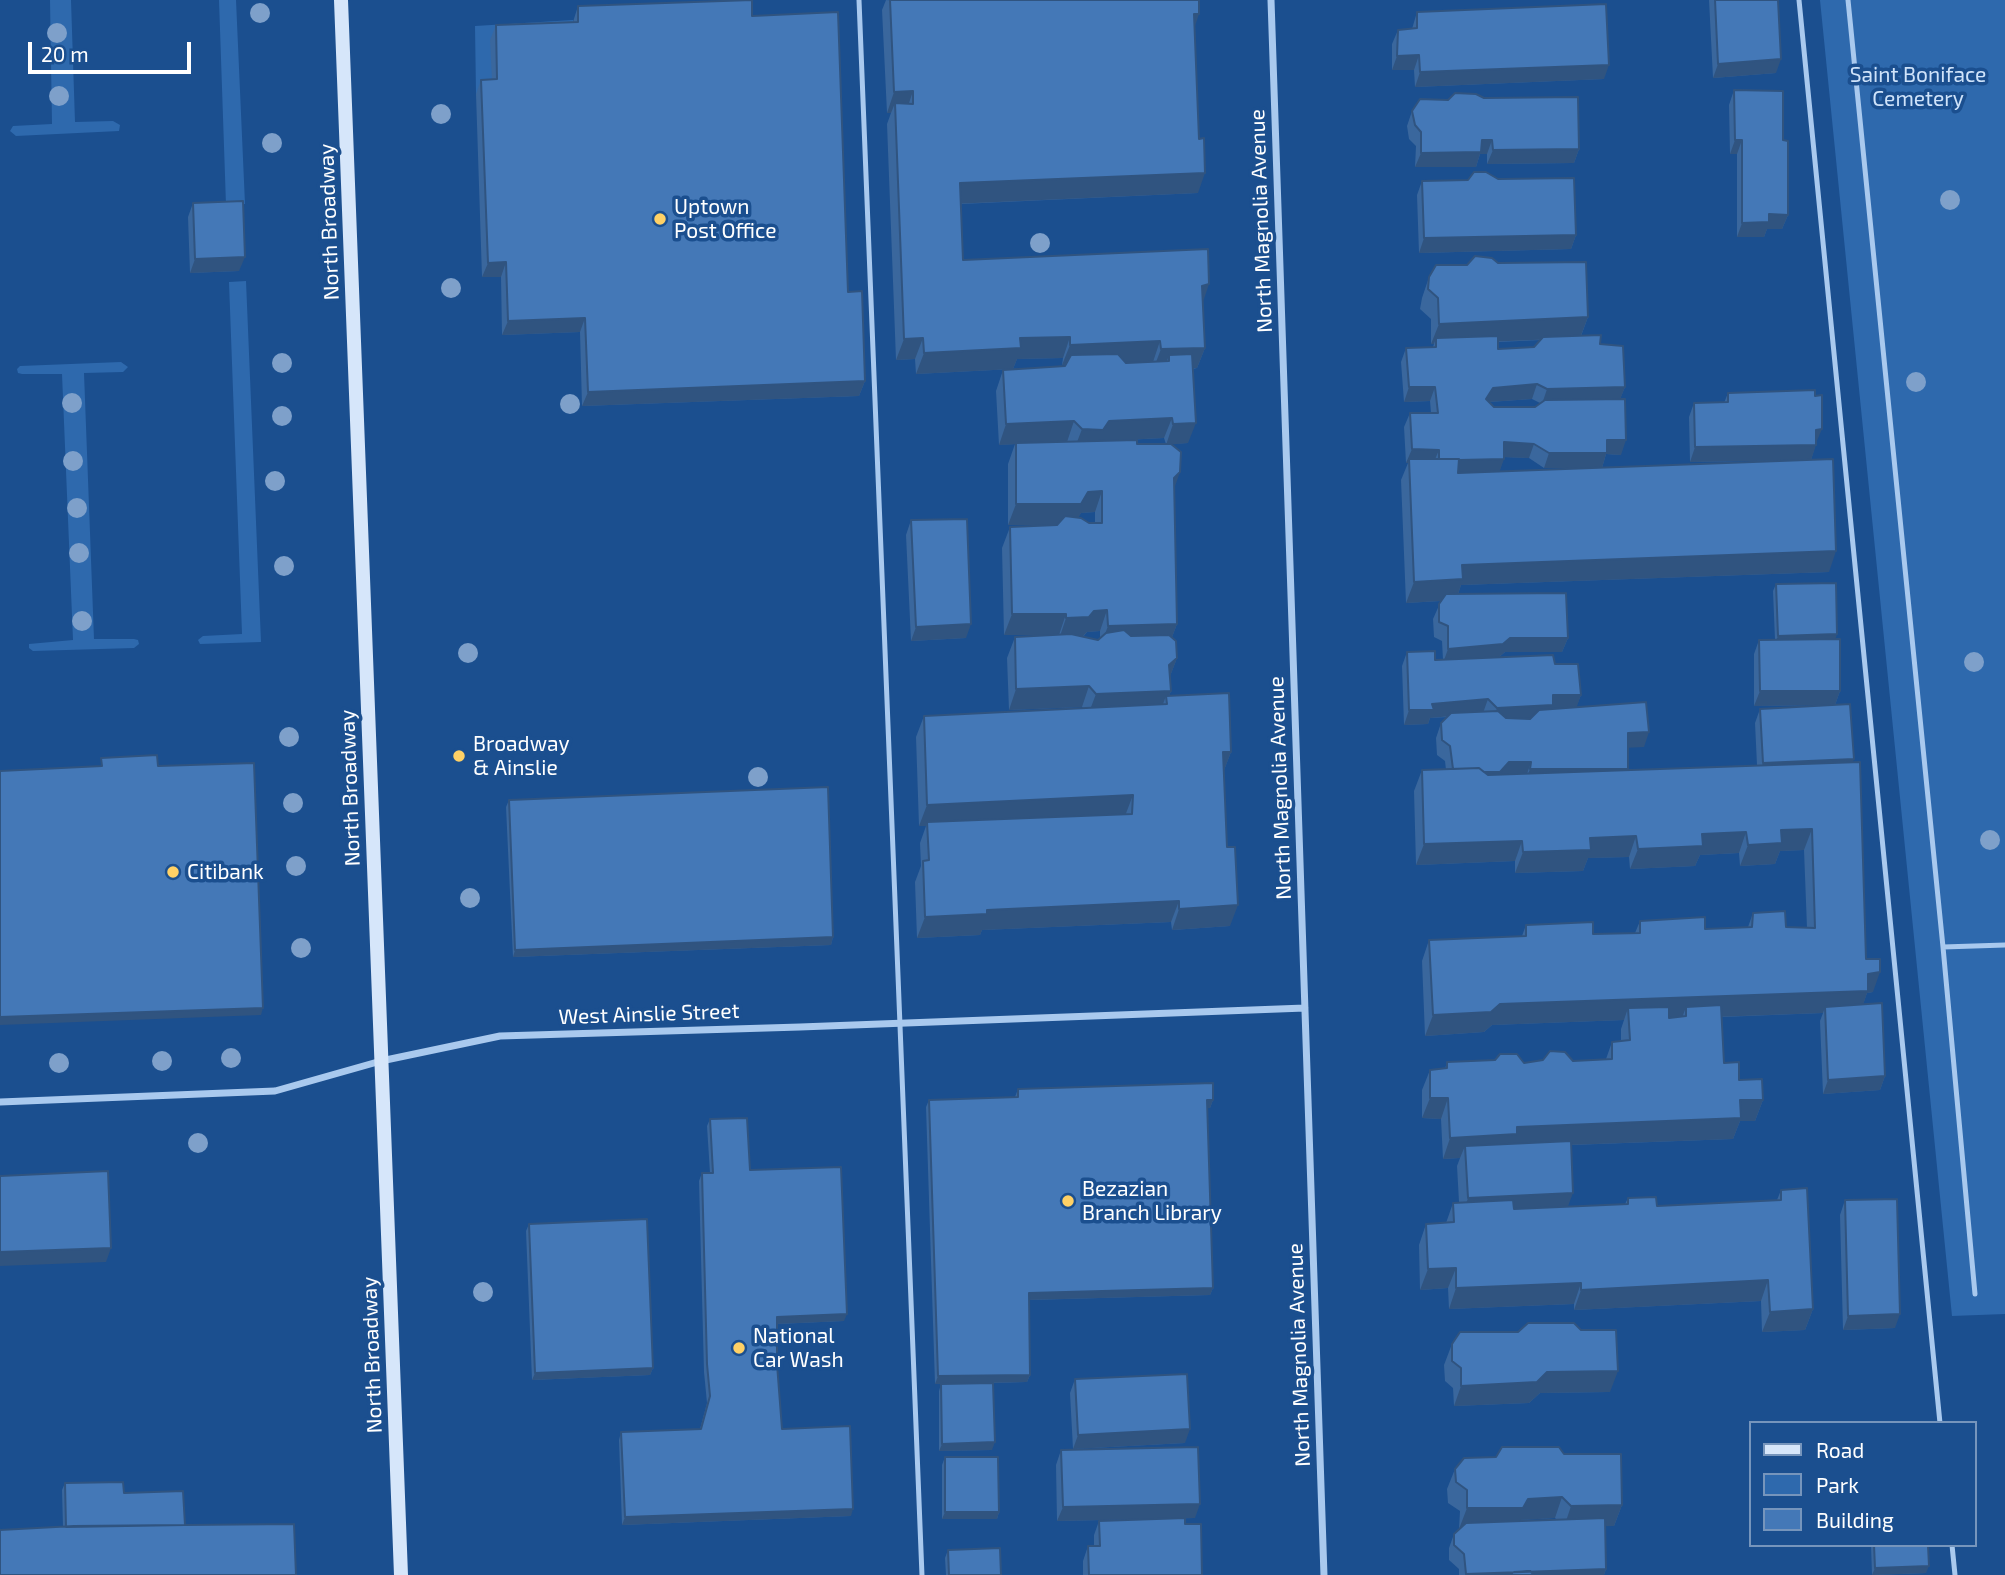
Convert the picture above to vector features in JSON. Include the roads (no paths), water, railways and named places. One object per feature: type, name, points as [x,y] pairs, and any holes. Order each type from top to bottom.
[{"type":"main road","name":"North Broadway","points":[[341,0],[401,1575]]},
{"type":"street","name":"North Magnolia Avenue","points":[[1271,0],[1324,1575]]},
{"type":"street","name":"West Ainslie Street","points":[[0,1102],[275,1091],[381,1061],[500,1036],[1305,1008]]},
{"type":"lane","points":[[859,0],[922,1575]]},
{"type":"lane","points":[[1799,0],[1940,1421]]},
{"type":"lane","points":[[1848,0],[1975,1294]]},
{"type":"lane","points":[[1943,947],[2005,945]]},
{"type":"lane","points":[[1952,1547],[1955,1575]]},
{"type":"place","name":"Uptown Post Office","points":[[660,219]]},
{"type":"place","name":"Broadway & Ainslie","points":[[459,756]]},
{"type":"place","name":"Citibank","points":[[173,872]]},
{"type":"place","name":"Bezazian Branch Library","points":[[1068,1201]]},
{"type":"place","name":"National Car Wash","points":[[739,1348]]},
{"type":"park label","name":"Saint Boniface Cemetery","points":[[1918,87]]}]
